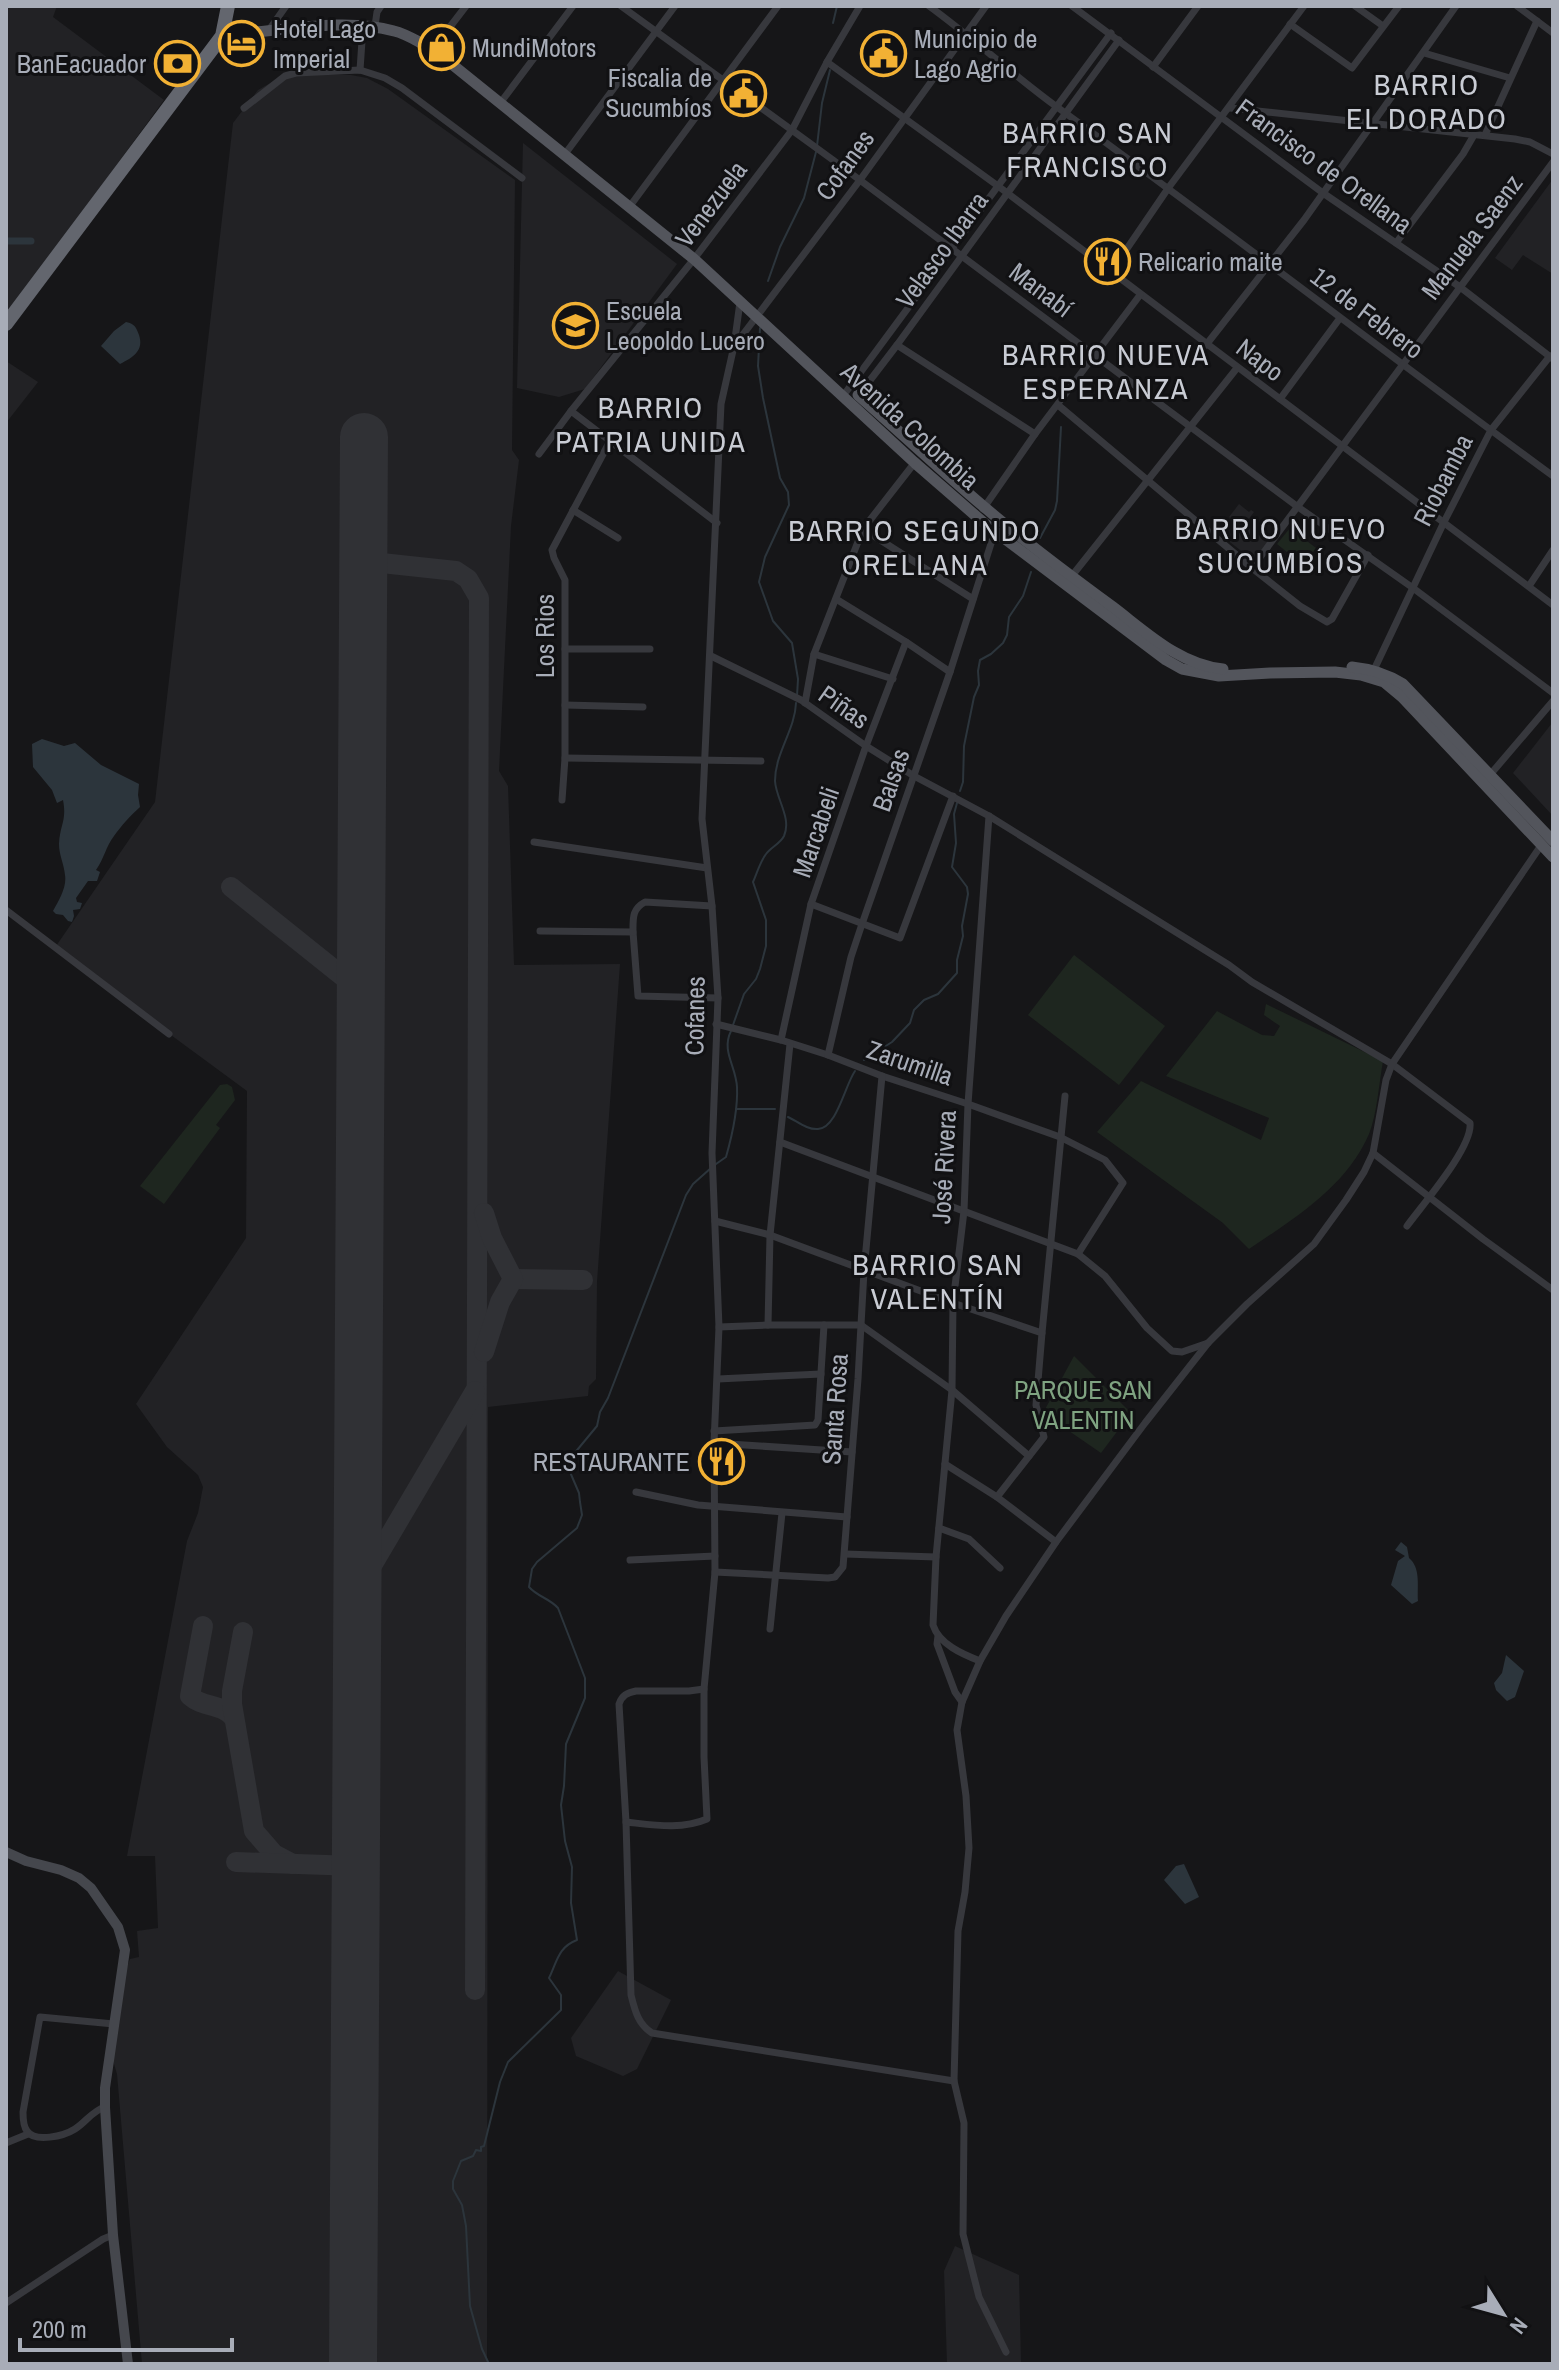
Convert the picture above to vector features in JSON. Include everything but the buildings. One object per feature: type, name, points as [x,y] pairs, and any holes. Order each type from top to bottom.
[{"type":"highway","points":[[227,35],[228,6]]},
{"type":"highway","points":[[6,324],[227,35],[237,6]]},
{"type":"main road","name":"Avenida Colombia","points":[[227,35],[369,26],[397,31],[433,49],[694,259],[843,396],[855,400],[924,452],[981,512]]},
{"type":"main road","name":"Avenida Colombia","points":[[855,400],[915,463],[1166,660],[1182,669],[1219,676],[1335,672],[1372,674],[1402,697],[1548,841],[1553,857]]},
{"type":"main road","points":[[6,1852],[79,1878],[104,1905],[118,1927],[125,1950],[105,2088],[105,2107],[113,2235],[128,2364]]},
{"type":"street","points":[[269,30],[286,6]]},
{"type":"street","points":[[360,70],[369,26],[381,6]]},
{"type":"street","points":[[433,49],[466,6]]},
{"type":"street","points":[[501,102],[573,6]]},
{"type":"street","name":"Manabí","points":[[621,6],[1553,693]]},
{"type":"street","points":[[565,154],[675,6]]},
{"type":"street","points":[[630,206],[778,6]]},
{"type":"street","name":"Venezuela","points":[[539,454],[792,130],[860,6]]},
{"type":"street","name":"12 de Febrero","points":[[929,6],[1057,107],[1169,187],[1553,476]]},
{"type":"street","name":"Cofanes","points":[[734,346],[986,6]]},
{"type":"street","name":"Francisco de Orellana","points":[[1072,6],[1323,193],[1460,287],[1551,357]]},
{"type":"street","points":[[1153,67],[1198,6]]},
{"type":"street","points":[[1111,272],[1169,187],[1304,6]]},
{"type":"street","points":[[1355,6],[1383,26]]},
{"type":"street","points":[[1290,24],[1352,68],[1399,6]]},
{"type":"street","points":[[1206,345],[1323,193],[1456,6]]},
{"type":"street","points":[[1517,6],[1553,33]]},
{"type":"street","points":[[1485,135],[1537,21]]},
{"type":"street","name":"Velasco Ibarra","points":[[843,396],[1111,33]]},
{"type":"street","name":"Velasco Ibarra","points":[[855,400],[1119,40]]},
{"type":"street","points":[[1424,53],[1510,78]]},
{"type":"street","name":"Napo","points":[[827,62],[998,186],[1553,605]]},
{"type":"street","points":[[244,108],[285,76],[360,70],[385,78],[402,88],[522,178]]},
{"type":"street","points":[[1230,108],[1485,135],[1530,142],[1553,154]]},
{"type":"street","points":[[1396,243],[1474,135]]},
{"type":"street","name":"Manuela Saenz","points":[[1252,568],[1553,162]]},
{"type":"street","points":[[981,512],[1035,434],[1140,295]]},
{"type":"street","name":"Cofanes","points":[[626,1822],[669,1826],[693,1825],[707,1819],[704,1689],[715,1572],[714,1431],[719,1327],[712,1153],[718,998],[702,819],[721,404],[740,302]]},
{"type":"street","points":[[1280,399],[1340,318]]},
{"type":"street","points":[[897,345],[1035,434]]},
{"type":"street","name":"Riobamba","points":[[1372,674],[1491,430],[1551,357]]},
{"type":"street","points":[[1068,581],[1237,368]]},
{"type":"street","points":[[1058,405],[1252,568],[1300,606],[1329,621],[1368,555]]},
{"type":"street","points":[[571,411],[717,523]]},
{"type":"street","name":"Los Rios","points":[[562,800],[565,758],[565,580],[552,550],[610,441]]},
{"type":"street","points":[[805,703],[814,654],[863,529],[924,452]]},
{"type":"street","points":[[573,510],[618,538]]},
{"type":"street","name":"Balsas","points":[[828,1055],[851,957],[998,526]]},
{"type":"street","points":[[863,529],[973,599]]},
{"type":"street","points":[[1529,586],[1553,550]]},
{"type":"street","points":[[836,599],[950,672]]},
{"type":"street","name":"Marcabeli","points":[[781,1040],[811,904],[906,642]]},
{"type":"street","points":[[565,649],[650,649]]},
{"type":"street","points":[[814,654],[893,679]]},
{"type":"street","name":"Piñas","points":[[711,656],[805,703],[914,776],[989,816],[1252,982],[1392,1064],[1470,1123],[1471,1132],[1464,1148],[1429,1197]]},
{"type":"street","points":[[1486,779],[1553,701]]},
{"type":"street","points":[[565,705],[643,707]]},
{"type":"street","points":[[565,758],[761,761]]},
{"type":"street","points":[[811,904],[900,938],[953,796]]},
{"type":"street","name":"José Rivera","points":[[962,1702],[955,1692],[933,1625],[936,1557],[952,1390],[953,1303],[964,1211],[968,1104],[989,816]]},
{"type":"street","points":[[1006,2352],[979,2297],[963,2234],[964,2123],[954,2081],[958,1931],[969,1848],[957,1730],[962,1702],[980,1661],[1006,1616],[1056,1542],[1208,1343],[1314,1244],[1346,1200],[1373,1153],[1386,1080],[1392,1064],[1548,841]]},
{"type":"street","points":[[534,842],[707,868]]},
{"type":"street","points":[[712,906],[645,902],[634,913],[633,932],[638,996],[718,998]]},
{"type":"street","points":[[6,910],[169,1034]]},
{"type":"street","points":[[540,931],[633,932]]},
{"type":"street","name":"Zarumilla","points":[[716,1024],[828,1055],[1060,1137],[1105,1160],[1123,1183],[1078,1254]]},
{"type":"street","points":[[768,1325],[770,1235],[790,1044]]},
{"type":"street","name":"Santa Rosa","points":[[845,1554],[864,1271],[882,1076]]},
{"type":"street","points":[[997,1497],[1044,1437],[1036,1405],[1065,1096]]},
{"type":"street","points":[[780,1142],[1078,1254],[1105,1276],[1147,1328],[1172,1351],[1182,1352],[1208,1343]]},
{"type":"street","points":[[1373,1153],[1553,1290]]},
{"type":"street","points":[[1407,1226],[1429,1197]]},
{"type":"street","points":[[715,1221],[770,1235],[1042,1333]]},
{"type":"street","points":[[714,1431],[815,1425],[818,1420],[824,1325]]},
{"type":"street","points":[[719,1327],[861,1325],[952,1390],[1029,1456]]},
{"type":"street","points":[[718,1379],[821,1374]]},
{"type":"street","points":[[714,1443],[852,1452]]},
{"type":"street","points":[[945,1464],[997,1497],[1056,1542]]},
{"type":"street","points":[[636,1492],[715,1506],[847,1517]]},
{"type":"street","points":[[770,1629],[782,1513]]},
{"type":"street","points":[[939,1528],[969,1539],[1000,1568]]},
{"type":"street","points":[[715,1572],[835,1577],[843,1567],[845,1554],[936,1557]]},
{"type":"street","points":[[630,1560],[715,1556]]},
{"type":"street","points":[[938,1636],[980,1661]]},
{"type":"street","points":[[704,1689],[636,1691],[627,1693],[619,1704],[631,1995],[635,2013],[643,2027],[652,2033],[954,2081]]},
{"type":"street","points":[[28,2134],[23,2112],[40,2017],[114,2024]]},
{"type":"street","points":[[6,2143],[28,2134],[61,2136],[105,2107]]},
{"type":"street","points":[[6,2303],[113,2235]]},
{"type":"shaded area","points":[[6,6],[57,6],[53,17],[164,100],[6,316]]},
{"type":"shaded area","points":[[286,74],[367,78],[388,89],[515,180],[512,450],[519,460],[511,526],[499,771],[508,786],[514,965],[620,964],[597,1282],[596,1379],[589,1386],[588,1396],[488,1407],[487,2364],[142,2364],[117,2074],[109,2047],[121,1983],[130,1959],[139,1957],[137,1931],[158,1928],[155,1856],[127,1856],[187,1541],[198,1513],[203,1487],[198,1475],[167,1447],[136,1404],[246,1238],[247,1091],[54,949],[155,802],[233,123],[258,90]]},
{"type":"shaded area","name":"Escuela Leopoldo Lucero","points":[[523,143],[677,264],[585,389],[559,397],[517,388]]},
{"type":"shaded area","points":[[1553,179],[1553,274],[1523,255],[1512,270],[1495,258]]},
{"type":"shaded area","points":[[126,322],[136,328],[140,345],[133,356],[120,364],[101,346]]},
{"type":"shaded area","points":[[6,361],[38,382],[6,423]]},
{"type":"shaded area","points":[[1239,504],[1254,512],[1245,524],[1268,542],[1253,560],[1226,539],[1238,524],[1229,517]]},
{"type":"shaded area","points":[[1553,713],[1553,816],[1513,773],[1552,723]]},
{"type":"shaded area","points":[[42,739],[64,746],[75,743],[101,765],[139,784],[140,807],[111,840],[96,870],[100,872],[97,881],[88,881],[76,898],[77,902],[82,903],[80,909],[73,910],[72,922],[53,911],[65,880],[59,844],[64,807],[63,800],[57,803],[52,790],[33,767],[32,744]]},
{"type":"shaded area","points":[[1401,1542],[1407,1547],[1417,1572],[1418,1601],[1412,1604],[1391,1585],[1398,1561],[1405,1556],[1395,1550]]},
{"type":"shaded area","points":[[1506,1655],[1524,1671],[1515,1697],[1507,1701],[1496,1690],[1494,1683],[1502,1673]]},
{"type":"shaded area","points":[[1184,1864],[1199,1897],[1185,1904],[1164,1880],[1176,1866]]},
{"type":"shaded area","points":[[618,1971],[671,2000],[637,2069],[623,2076],[576,2056],[571,2038]]},
{"type":"shaded area","points":[[955,2246],[1019,2275],[1021,2364],[947,2364],[944,2271]]},
{"type":"green space","points":[[1290,528],[1316,548],[1303,565],[1277,544]]},
{"type":"green space","points":[[1074,955],[1165,1026],[1119,1085],[1028,1015]]},
{"type":"green space","points":[[1266,1004],[1383,1061],[1372,1126],[1347,1170],[1318,1200],[1249,1249],[1223,1223],[1097,1132],[1141,1081],[1261,1140],[1269,1118],[1166,1076],[1217,1011],[1262,1035],[1274,1036],[1280,1026],[1264,1015]]},
{"type":"green space","points":[[220,1085],[232,1087],[235,1100],[216,1125],[220,1128],[164,1204],[140,1186]]},
{"type":"green space","name":"PARQUE SAN VALENTIN","points":[[1074,1356],[1131,1413],[1101,1453],[1043,1413]]},
{"type":"waterway","points":[[833,23],[837,6]]},
{"type":"waterway","points":[[817,146],[830,70]]},
{"type":"waterway","points":[[768,281],[780,247],[804,198],[816,152]]},
{"type":"waterway","points":[[6,241],[31,241]]},
{"type":"waterway","points":[[760,328],[758,366],[763,398],[789,505],[765,557],[759,582],[773,621],[792,643],[798,679],[797,696]]},
{"type":"waterway","points":[[1040,538],[1057,501],[1061,427]]},
{"type":"waterway","points":[[960,791],[964,746],[979,685],[980,660],[1003,643],[1009,617],[1023,596],[1031,572]]},
{"type":"waterway","points":[[733,1025],[744,994],[756,979],[766,946],[766,920],[753,882],[764,857],[782,839],[786,829],[775,781],[796,703]]},
{"type":"waterway","points":[[864,1060],[892,1042],[910,1023],[914,1010],[924,1000],[938,994],[957,973],[968,894],[967,887],[952,867],[957,803]]},
{"type":"waterway","points":[[716,1164],[726,1157],[736,1113],[736,1079],[728,1052],[731,1031]]},
{"type":"waterway","points":[[788,1117],[810,1128],[825,1127],[835,1114],[855,1071]]},
{"type":"waterway","points":[[736,1109],[775,1109]]},
{"type":"waterway","points":[[489,2364],[470,2306],[466,2226],[453,2181],[461,2161],[473,2156],[476,2150],[481,2151],[484,2146],[508,2062],[561,2010],[561,1995],[549,1978],[562,1951],[577,1940],[571,1903],[572,1867],[561,1805],[566,1744],[585,1698],[585,1678],[558,1608],[529,1587],[532,1569],[577,1528],[582,1515],[579,1493],[570,1472],[573,1455],[597,1426],[686,1195],[711,1168]]},
{"type":"taxiway","points":[[363,561],[456,571],[468,579],[479,598],[475,1990]]},
{"type":"taxiway","points":[[231,887],[361,991]]},
{"type":"taxiway","points":[[484,1213],[492,1238],[513,1279],[500,1302],[484,1352]]},
{"type":"taxiway","points":[[513,1279],[583,1280]]},
{"type":"taxiway","points":[[357,1591],[475,1391]]},
{"type":"taxiway","points":[[203,1626],[190,1696],[224,1710],[234,1718]]},
{"type":"taxiway","points":[[243,1632],[232,1704],[254,1831],[274,1854],[293,1864]]},
{"type":"taxiway","points":[[236,1862],[356,1866]]},
{"type":"runway","points":[[353,2364],[364,437]]},
{"type":"place","name":"Hotel Lago Imperial","points":[[242,44]]},
{"type":"place","name":"MundiMotors","points":[[441,48]]},
{"type":"place","name":"Municipio de Lago Agrio","points":[[883,54]]},
{"type":"place","name":"BanEacuador","points":[[177,64]]},
{"type":"place","name":"Fiscalia de Sucumbíos","points":[[743,93]]},
{"type":"place","name":"Relicario maite","points":[[1107,262]]},
{"type":"place","name":"Escuela Leopoldo Lucero","points":[[575,326]]},
{"type":"place","name":"RESTAURANTE","points":[[721,1462]]},
{"type":"district","name":"BARRIO EL DORADO","points":[[1427,102]]},
{"type":"district","name":"BARRIO SAN FRANCISCO","points":[[1088,150]]},
{"type":"district","name":"BARRIO NUEVA ESPERANZA","points":[[1106,372]]},
{"type":"district","name":"BARRIO PATRIA UNIDA","points":[[651,425]]},
{"type":"district","name":"BARRIO NUEVO SUCUMBÍOS","points":[[1281,546]]},
{"type":"district","name":"BARRIO SEGUNDO ORELLANA","points":[[915,548]]},
{"type":"district","name":"BARRIO SAN VALENTÍN","points":[[938,1282]]}]
